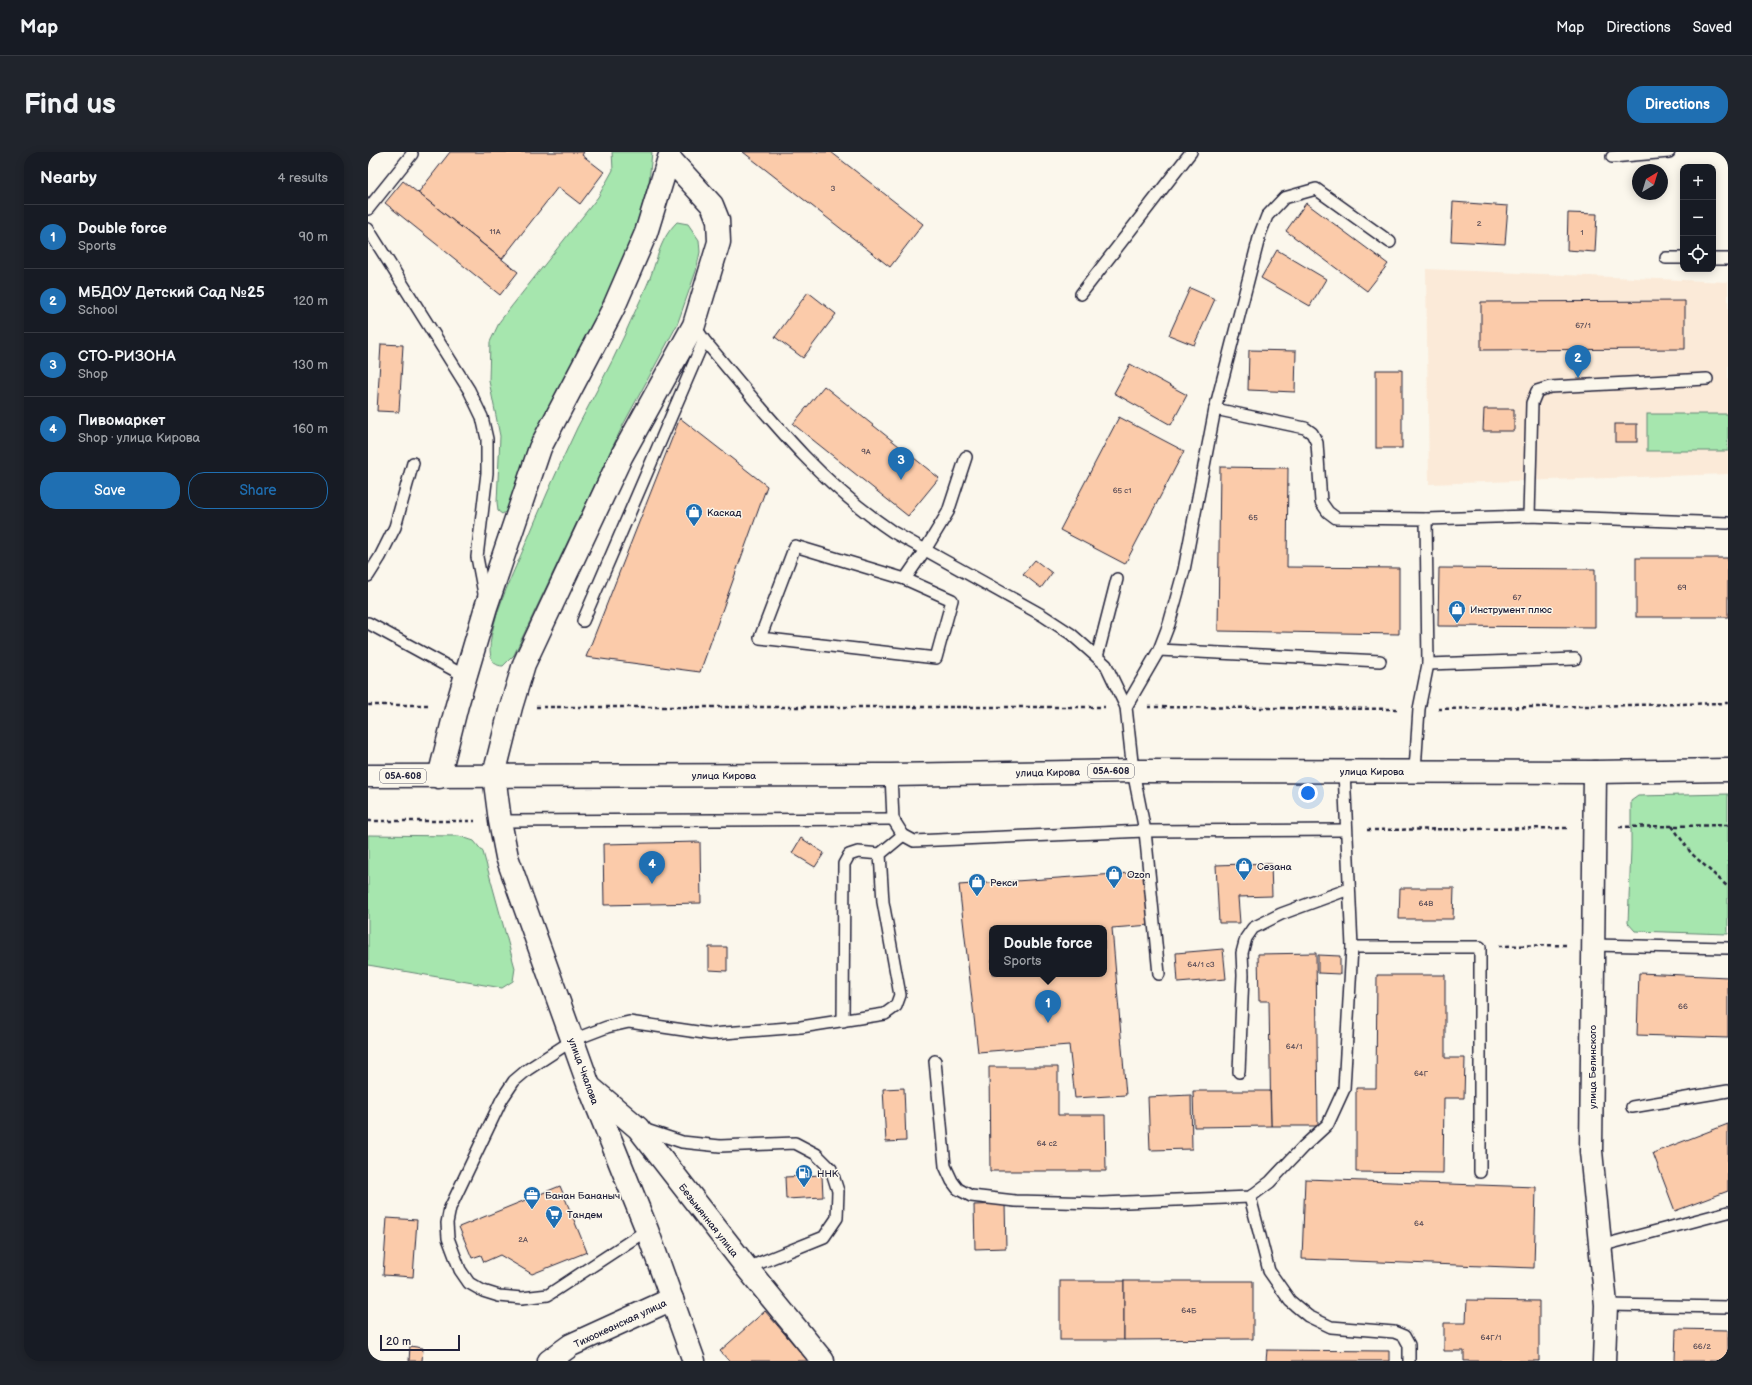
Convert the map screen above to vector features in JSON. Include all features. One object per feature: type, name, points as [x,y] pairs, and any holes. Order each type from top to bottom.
[{"type":"street","points":[[494,775],[510,707],[524,664],[621,457],[699,332],[719,242],[718,220],[712,205],[669,155]]},
{"type":"street","points":[[439,777],[465,676],[486,607],[540,448],[613,309],[646,233],[669,155]]},
{"type":"street","name":"улица Кирова","points":[[368,776],[891,775],[1133,771],[1415,770],[1595,772],[1728,770]]},
{"type":"street","name":"улица Белинского","points":[[1595,772],[1593,828],[1591,1151],[1606,1305],[1604,1361]]},
{"type":"street","name":"улица Чкалова","points":[[494,775],[500,821],[507,857],[589,1086],[647,1230],[694,1361]]},
{"type":"street","name":"Безымянная улица","points":[[589,1086],[638,1128],[747,1268],[823,1361]]},
{"type":"street","name":"Тихоокеанская улица","points":[[549,1361],[571,1345],[672,1298]]},
{"type":"lane","points":[[1081,294],[1191,152]]},
{"type":"lane","points":[[1612,157],[1669,152]]},
{"type":"lane","points":[[368,209],[412,154]]},
{"type":"lane","points":[[1126,707],[1159,650],[1169,624],[1184,570],[1215,409],[1260,234],[1267,216],[1284,198],[1316,189],[1390,242]]},
{"type":"lane","points":[[368,229],[469,390],[482,417],[487,439],[487,473],[477,557],[486,607]]},
{"type":"lane","points":[[1666,258],[1680,258]]},
{"type":"lane","points":[[1716,259],[1728,259]]},
{"type":"lane","points":[[583,621],[699,332],[778,430],[800,454],[842,493],[874,519],[925,550],[1042,615],[1072,634],[1106,665],[1126,707],[1133,771],[1145,831],[1159,974]]},
{"type":"lane","points":[[1529,516],[1532,403],[1537,391],[1550,386],[1706,379]]},
{"type":"lane","points":[[1215,409],[1305,428],[1312,433],[1317,443],[1321,502],[1328,512],[1336,518],[1426,519],[1529,516],[1728,523]]},
{"type":"lane","points":[[905,579],[948,512],[966,457]]},
{"type":"lane","points":[[368,576],[380,557],[395,527],[413,463]]},
{"type":"lane","points":[[1415,770],[1419,709],[1428,664],[1426,519]]},
{"type":"lane","points":[[795,546],[905,579],[952,600],[936,658],[760,638],[795,546]]},
{"type":"lane","points":[[1097,657],[1117,578]]},
{"type":"lane","points":[[368,623],[465,676]]},
{"type":"lane","points":[[1159,650],[1380,661]]},
{"type":"lane","points":[[1428,664],[1575,659]]},
{"type":"lane","points":[[935,1061],[945,1166],[952,1181],[958,1189],[971,1196],[1015,1201],[1102,1203],[1250,1197],[1270,1182],[1303,1147],[1328,1124],[1344,1089],[1352,947],[1344,771]]},
{"type":"lane","points":[[891,775],[893,819],[903,835],[914,841],[1145,831],[1346,830]]},
{"type":"lane","points":[[500,821],[893,819]]},
{"type":"lane","points":[[843,1021],[844,864],[849,855],[858,852],[880,854],[903,835]]},
{"type":"lane","points":[[647,1230],[548,1295],[522,1298],[499,1296],[483,1291],[469,1283],[460,1270],[448,1238],[447,1223],[450,1208],[502,1098],[514,1081],[527,1070],[573,1040],[619,1023],[629,1022],[711,1034],[801,1028],[885,1014],[896,1006],[900,995],[883,902],[880,854]]},
{"type":"lane","points":[[1239,1072],[1243,975],[1242,953],[1246,938],[1253,928],[1281,914],[1349,889]]},
{"type":"lane","points":[[1593,945],[1728,948]]},
{"type":"lane","points":[[1352,947],[1480,946],[1480,1172]]},
{"type":"lane","points":[[1632,1107],[1728,1091]]},
{"type":"lane","points":[[638,1128],[682,1142],[720,1146],[795,1143],[816,1154],[831,1169],[838,1191],[837,1218],[824,1237],[747,1268]]},
{"type":"lane","points":[[1250,1197],[1269,1271],[1290,1301],[1308,1316],[1331,1327],[1394,1332],[1404,1336],[1409,1345],[1409,1361]]},
{"type":"lane","points":[[1600,1246],[1728,1212]]},
{"type":"lane","points":[[1606,1305],[1728,1307]]},
{"type":"path","points":[[368,705],[457,705]]},
{"type":"path","points":[[510,707],[1126,707]]},
{"type":"path","points":[[368,821],[500,821]]},
{"type":"path","points":[[1346,830],[1593,828],[1728,825]]},
{"type":"path","points":[[1672,826],[1691,853],[1728,887]]},
{"type":"path","points":[[1480,946],[1593,945]]},
{"type":"shaded area","points":[[1426,269],[1728,282],[1728,474],[1429,484]]},
{"type":"green space","points":[[612,152],[652,152],[649,182],[631,244],[507,511],[502,514],[498,511],[497,502],[500,436],[489,381],[490,342],[500,321],[598,197],[613,170]]},
{"type":"green space","points":[[677,222],[688,224],[699,240],[700,252],[696,271],[677,325],[623,425],[514,655],[503,666],[493,662],[490,650],[492,633],[505,593],[570,443],[613,359],[644,293],[663,242],[671,228]]},
{"type":"green space","points":[[1647,414],[1728,414],[1728,451],[1647,451]]},
{"type":"green space","points":[[1728,794],[1728,934],[1635,931],[1628,923],[1631,801],[1638,796]]},
{"type":"green space","points":[[368,835],[459,836],[474,841],[483,852],[515,968],[513,981],[502,988],[368,965]]},
{"type":"building","points":[[450,152],[584,152],[582,155],[604,172],[580,204],[558,187],[502,259],[418,193]]},
{"type":"building","points":[[743,152],[831,152],[923,224],[890,267]]},
{"type":"building","points":[[403,181],[518,272],[500,295],[385,203]]},
{"type":"building","points":[[1453,202],[1508,206],[1505,244],[1451,241]]},
{"type":"building","points":[[1306,203],[1388,264],[1367,291],[1286,231]]},
{"type":"building","points":[[1568,213],[1597,214],[1595,252],[1567,250]]},
{"type":"building","points":[[1277,250],[1326,279],[1310,306],[1261,278]]},
{"type":"building","points":[[1190,288],[1215,299],[1194,345],[1169,335]]},
{"type":"building","points":[[808,292],[836,314],[803,358],[775,337]]},
{"type":"building","points":[[1685,301],[1685,349],[1481,350],[1481,302]]},
{"type":"building","points":[[381,344],[403,345],[399,412],[377,411]]},
{"type":"building","points":[[1249,350],[1296,351],[1295,392],[1248,390]]},
{"type":"building","points":[[1130,364],[1187,395],[1171,425],[1114,393]]},
{"type":"building","points":[[1376,370],[1402,370],[1402,448],[1376,448]]},
{"type":"building","points":[[824,386],[939,478],[908,516],[793,424]]},
{"type":"building","points":[[1484,409],[1514,409],[1514,431],[1483,431]]},
{"type":"building","points":[[1119,417],[1184,451],[1125,564],[1060,530]]},
{"type":"building","name":"Каскад","points":[[680,418],[767,486],[700,672],[586,657]]},
{"type":"building","points":[[1615,424],[1637,424],[1637,442],[1615,442]]},
{"type":"building","points":[[1220,467],[1288,468],[1287,567],[1399,568],[1399,634],[1218,631]]},
{"type":"building","points":[[1636,558],[1728,558],[1728,617],[1636,617]]},
{"type":"building","points":[[1035,560],[1052,573],[1041,588],[1023,574]]},
{"type":"building","points":[[1439,568],[1595,569],[1595,627],[1438,626]]},
{"type":"building","points":[[801,838],[824,853],[815,867],[792,853]]},
{"type":"building","points":[[700,842],[701,903],[604,905],[603,844]]},
{"type":"building","name":"Сезана","points":[[1271,863],[1272,896],[1238,897],[1240,923],[1219,923],[1216,865]]},
{"type":"building","points":[[1144,872],[1151,925],[1112,928],[1126,1095],[1075,1098],[1069,1045],[978,1052],[959,885]]},
{"type":"building","points":[[1400,888],[1454,888],[1453,919],[1399,919]]},
{"type":"building","points":[[709,947],[727,947],[727,971],[709,970]]},
{"type":"building","points":[[1223,949],[1226,979],[1178,983],[1176,953]]},
{"type":"building","points":[[1316,953],[1318,1126],[1271,1126],[1269,1001],[1259,1001],[1258,954]]},
{"type":"building","points":[[1318,955],[1340,956],[1340,974],[1318,973]]},
{"type":"building","points":[[1639,973],[1728,977],[1728,1038],[1637,1035]]},
{"type":"building","points":[[1377,975],[1445,975],[1445,1058],[1465,1058],[1464,1098],[1444,1098],[1443,1173],[1356,1172],[1356,1088],[1376,1088]]},
{"type":"building","points":[[989,1067],[1058,1067],[1058,1115],[1105,1115],[1106,1171],[990,1171]]},
{"type":"building","points":[[904,1088],[906,1141],[886,1142],[883,1089]]},
{"type":"building","points":[[1193,1091],[1270,1091],[1271,1126],[1194,1127]]},
{"type":"building","points":[[1191,1095],[1192,1149],[1150,1150],[1148,1097]]},
{"type":"building","points":[[1728,1124],[1728,1191],[1675,1211],[1653,1153]]},
{"type":"building","points":[[822,1175],[823,1197],[786,1199],[785,1177]]},
{"type":"building","points":[[1305,1179],[1536,1187],[1534,1268],[1302,1259]]},
{"type":"building","points":[[560,1186],[587,1252],[532,1274],[500,1255],[484,1262],[481,1255],[472,1258],[459,1227]]},
{"type":"building","points":[[1005,1204],[1006,1248],[975,1249],[974,1205]]},
{"type":"building","points":[[387,1218],[417,1220],[413,1277],[383,1275]]},
{"type":"building","points":[[1060,1281],[1124,1281],[1124,1340],[1060,1340]]},
{"type":"building","points":[[1124,1281],[1253,1281],[1253,1339],[1124,1340]]},
{"type":"building","points":[[1467,1300],[1539,1301],[1539,1361],[1464,1361],[1464,1351],[1444,1351],[1444,1323],[1466,1323]]},
{"type":"building","points":[[765,1311],[808,1361],[729,1361],[720,1351]]},
{"type":"building","points":[[1676,1329],[1728,1330],[1728,1361],[1675,1361]]},
{"type":"building","points":[[410,1346],[423,1348],[422,1361],[409,1361]]},
{"type":"building","points":[[1267,1350],[1389,1351],[1389,1361],[1266,1361]]},
{"type":"place","name":"МБДОУ Детский Сад №25","points":[[1578,378]]},
{"type":"place","name":"СТО-РИЗОНА","points":[[901,480]]},
{"type":"place","name":"Каскад","points":[[694,527]]},
{"type":"place","name":"Инструмент плюс","points":[[1457,624]]},
{"type":"place","name":"Сезана","points":[[1244,881]]},
{"type":"place","name":"Пивомаркет","points":[[652,884]]},
{"type":"place","name":"Ozon","points":[[1114,889]]},
{"type":"place","name":"Рекси","points":[[977,897]]},
{"type":"place","name":"Double force","points":[[1048,1023]]},
{"type":"place","name":"ННК","points":[[804,1188]]},
{"type":"place","name":"Банан Бананыч","points":[[532,1210]]},
{"type":"place","name":"Тандем","points":[[554,1229]]}]
